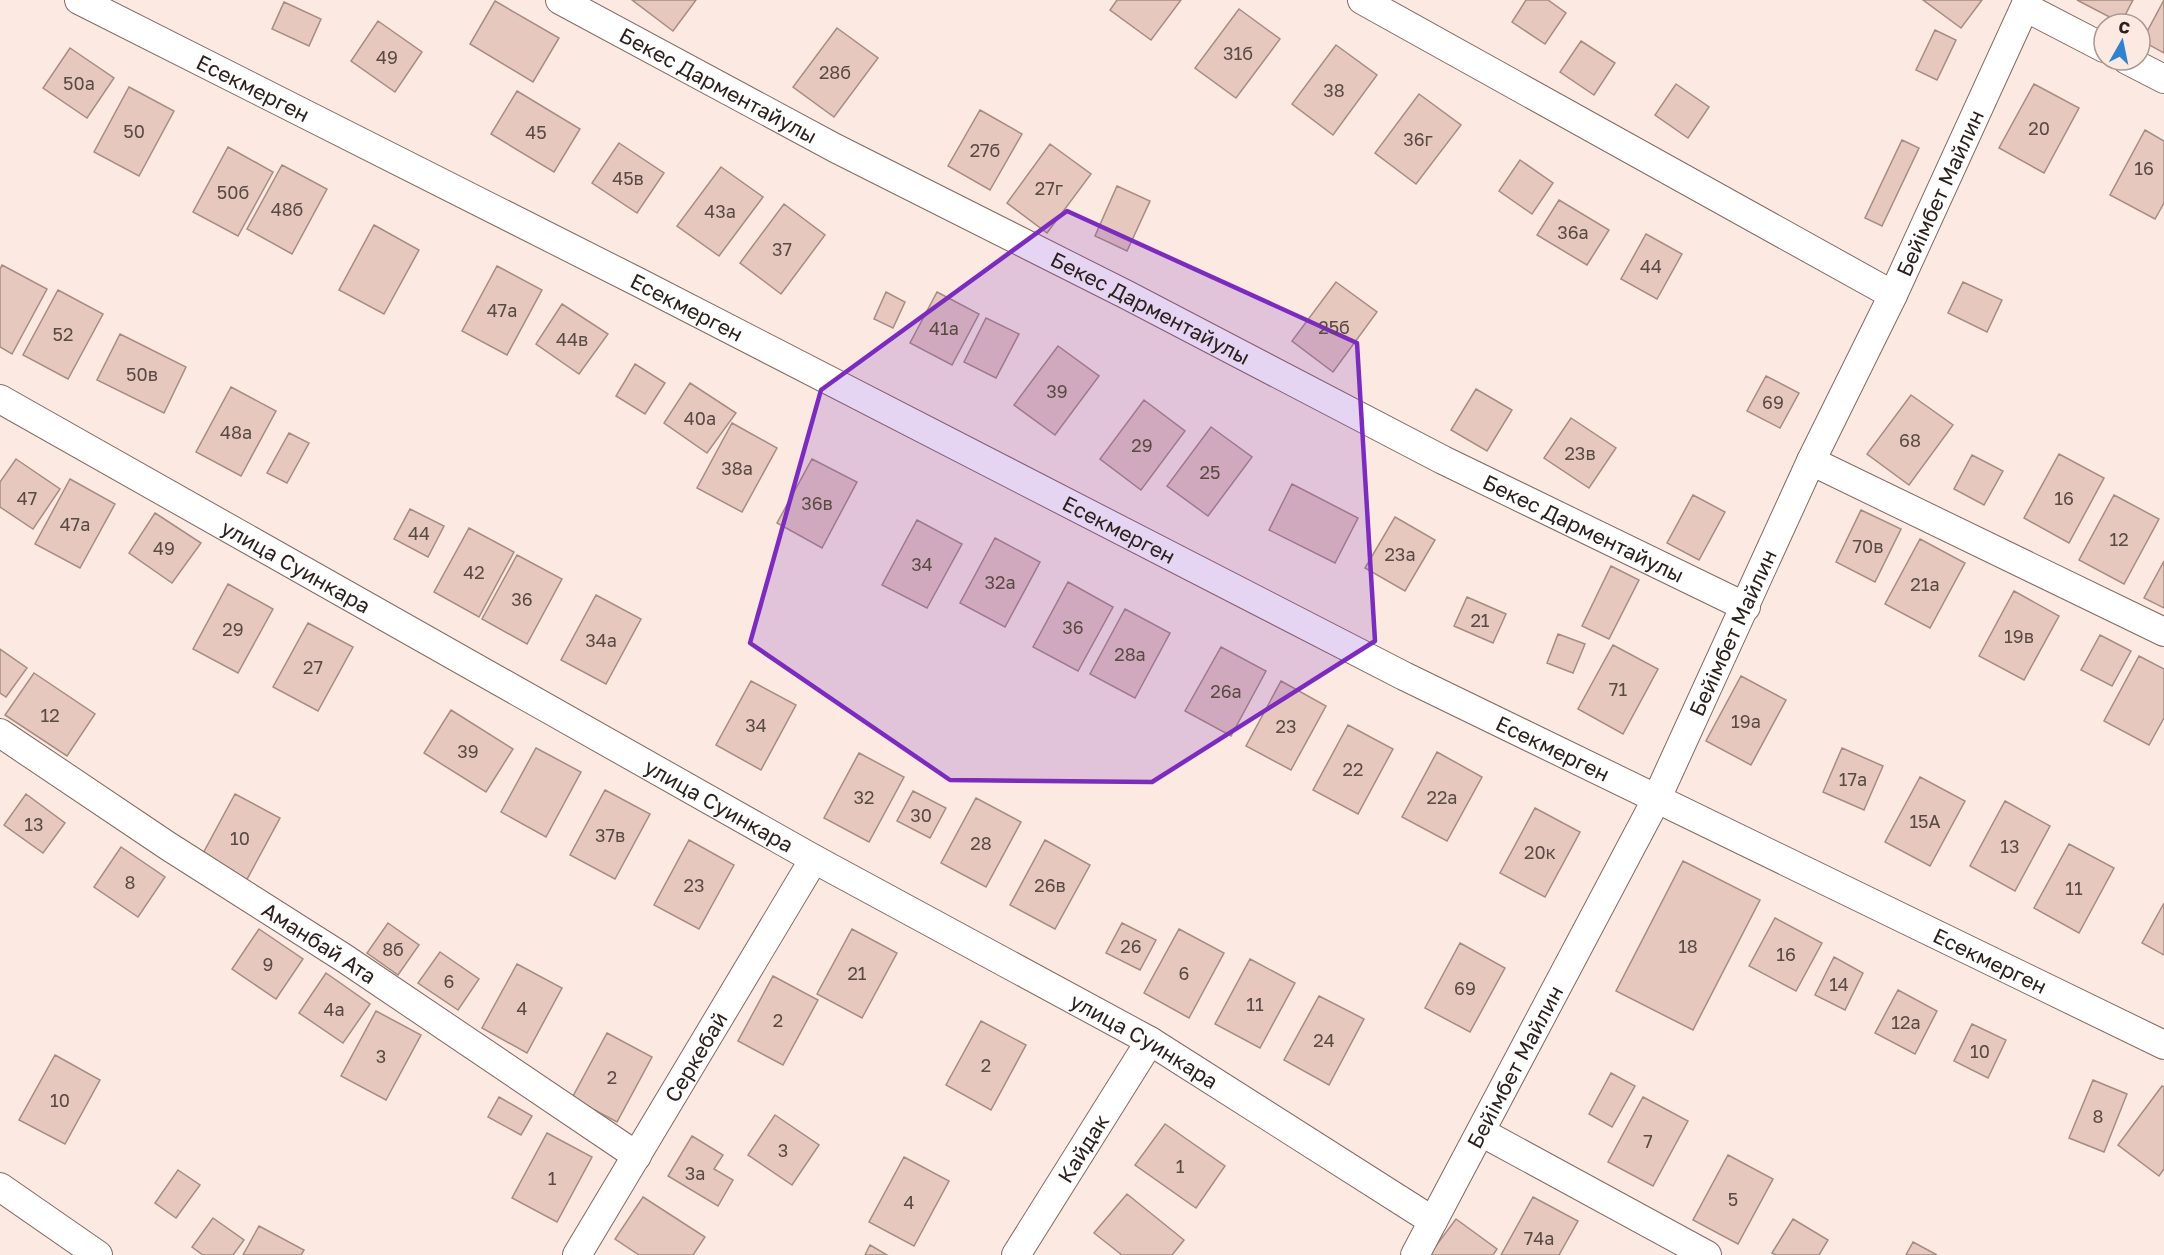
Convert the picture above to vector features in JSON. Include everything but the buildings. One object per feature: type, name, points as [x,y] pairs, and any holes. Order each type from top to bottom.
[{"type":"street","name":"Eсекмерген","points":[[80,0],[638,282],[1404,676],[2164,1046]]},
{"type":"street","name":"Бекес Дарментайулы","points":[[560,0],[835,148],[1127,295],[1443,460],[1746,607]]},
{"type":"street","points":[[1362,0],[1893,295]]},
{"type":"street","name":"Бейімбет Майлин","points":[[1415,1255],[1656,800],[1811,461],[1893,295],[2026,3]]},
{"type":"street","points":[[2026,3],[2092,41]]},
{"type":"street","points":[[2149,72],[2164,80]]},
{"type":"street","name":"улица Суинкара","points":[[0,399],[814,859],[1150,1041],[1433,1221]]},
{"type":"street","points":[[1811,461],[2164,632]]},
{"type":"street","name":"Аманбай Ата","points":[[0,734],[168,846],[344,958],[637,1156]]},
{"type":"street","name":"Серкебай","points":[[577,1255],[814,859]]},
{"type":"street","name":"Кайдак","points":[[1016,1255],[1150,1041]]},
{"type":"street","points":[[1481,1132],[1707,1255]]},
{"type":"street","points":[[0,1187],[98,1255]]},
{"type":"highlighted area","points":[[1067,211],[1357,343],[1375,641],[1152,782],[950,780],[750,643],[821,390]]}]
